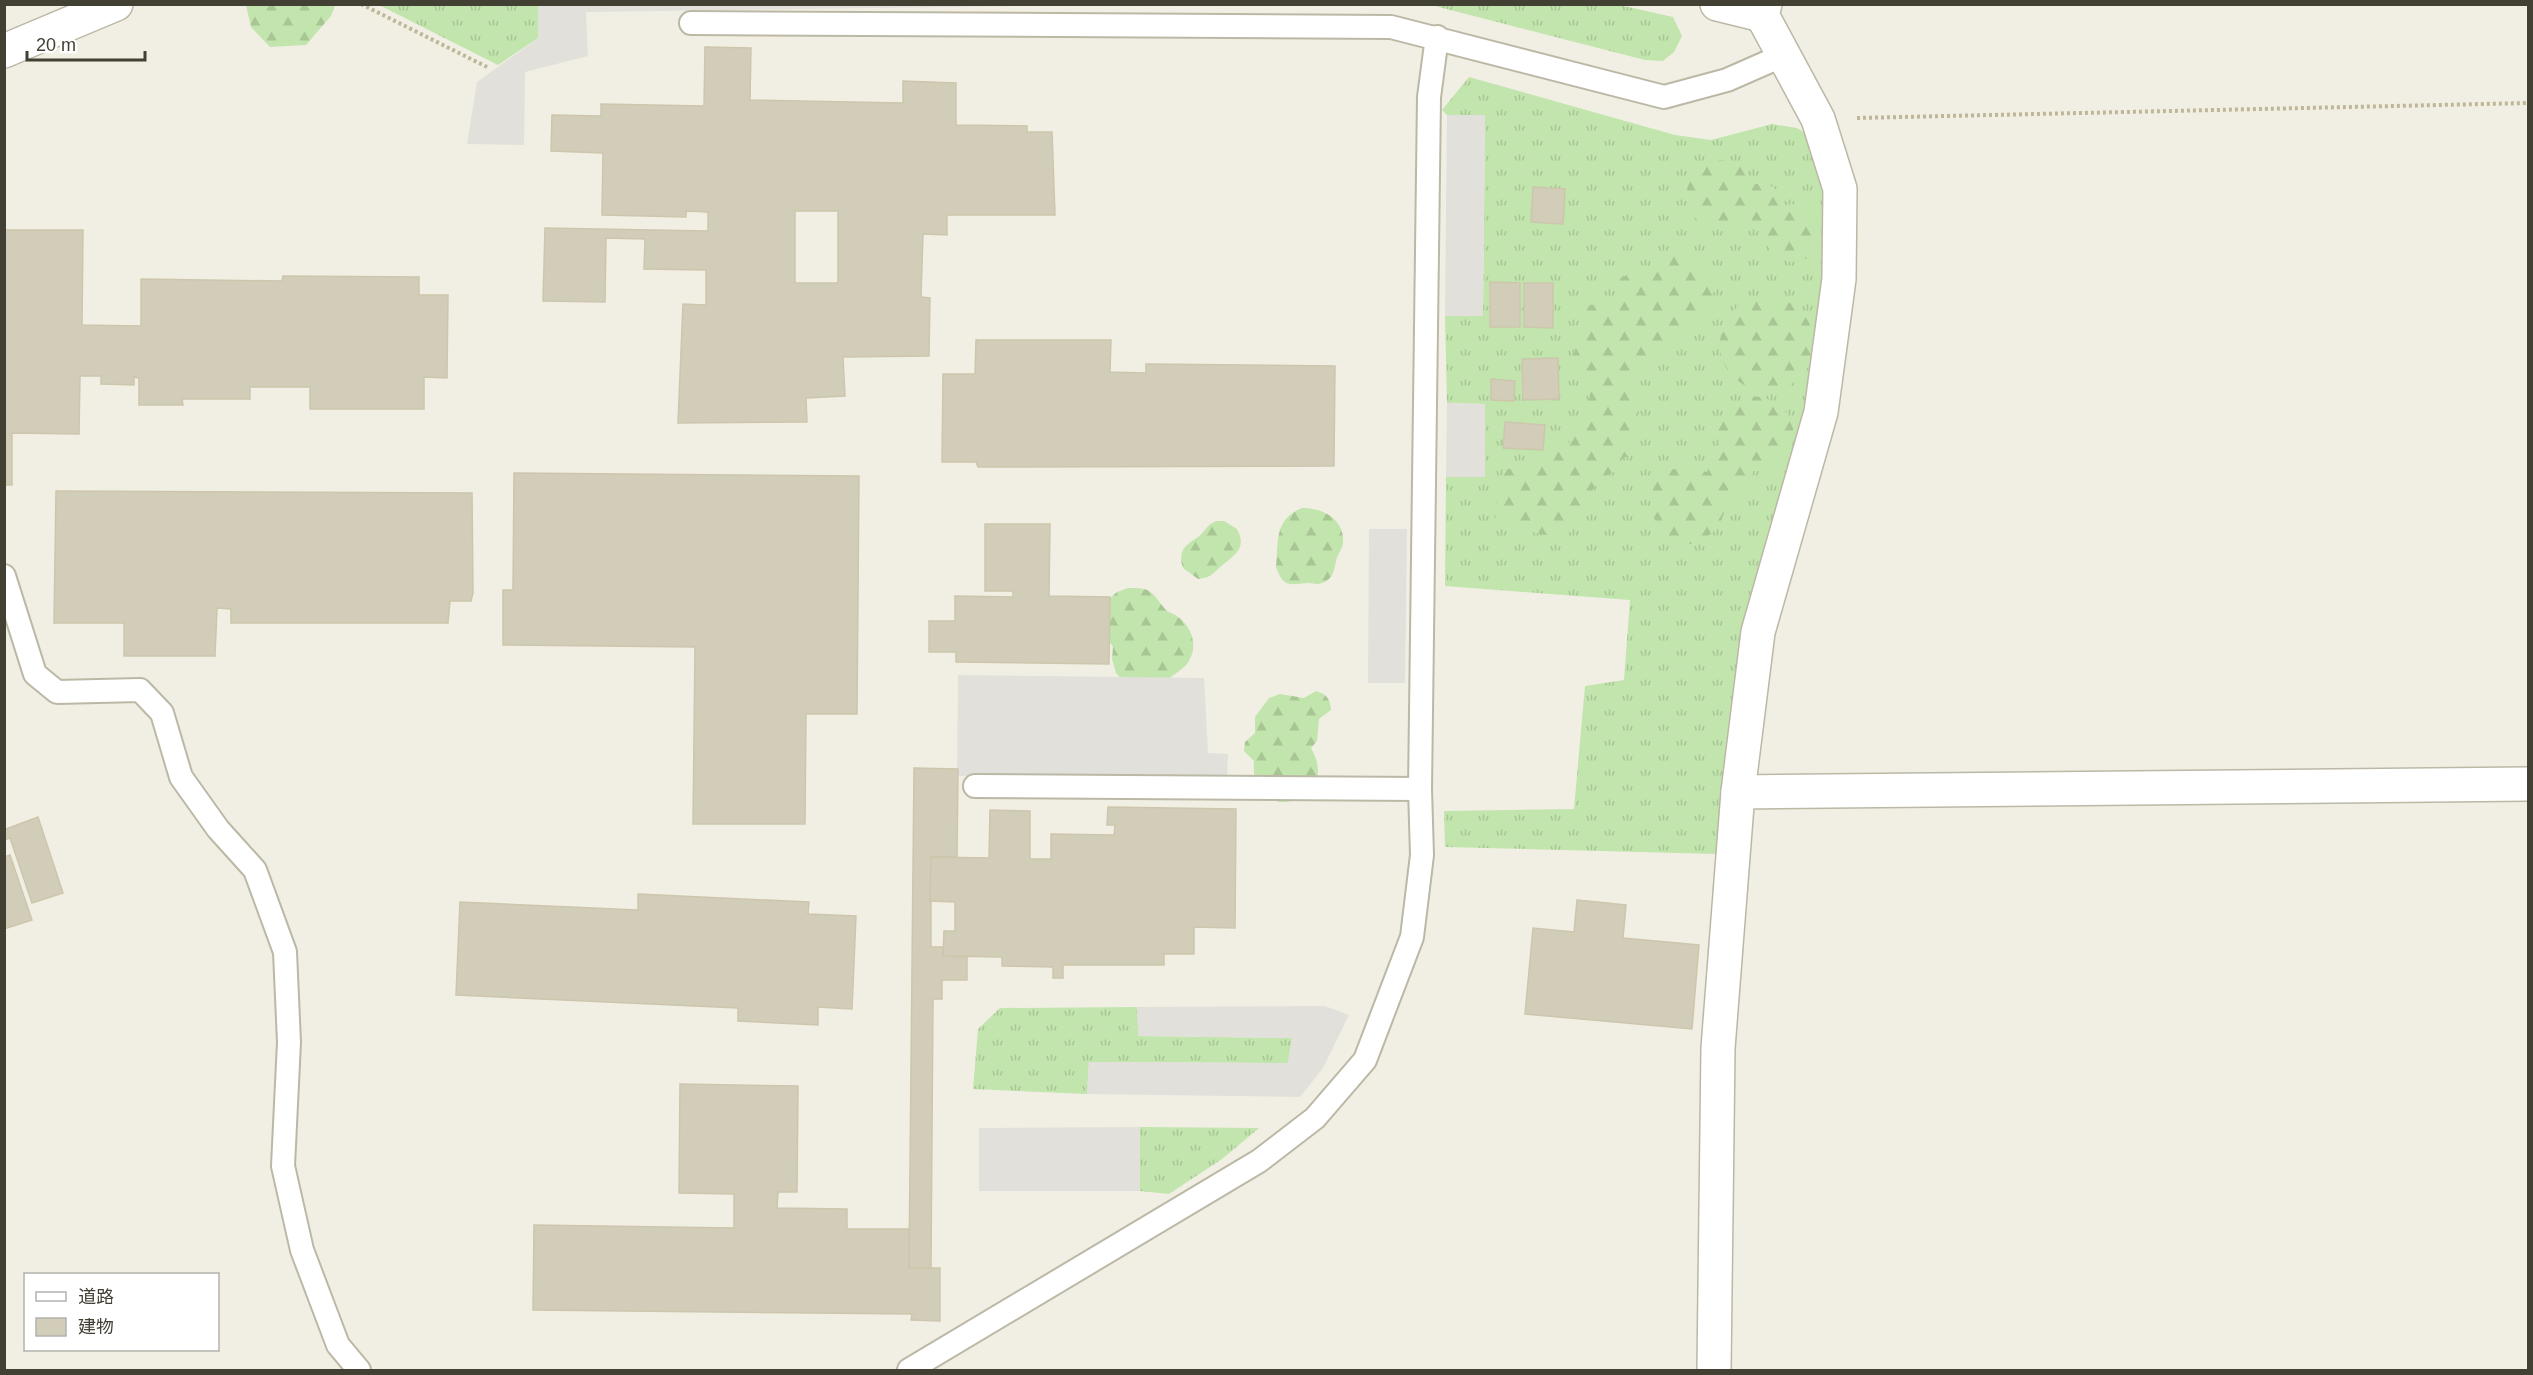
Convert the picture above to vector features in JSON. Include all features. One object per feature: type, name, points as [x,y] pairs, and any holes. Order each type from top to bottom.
[{"type":"street","points":[[4,51],[116,4]]},
{"type":"street","points":[[1714,1371],[1718,1048],[1738,792],[1758,632],[1821,412],[1839,279],[1840,189],[1818,119],[1784,56],[1763,10],[1717,4]]},
{"type":"street","points":[[1738,792],[2529,784]]},
{"type":"lane","points":[[691,23],[1391,27],[1664,97],[1727,81],[1784,56]]},
{"type":"lane","points":[[909,1371],[1259,1161],[1315,1118],[1365,1060],[1412,937],[1422,855],[1420,789],[1429,97],[1437,38]]},
{"type":"lane","points":[[4,576],[35,674],[57,692],[140,690],[162,713],[181,777],[218,829],[255,870],[285,952],[289,1042],[283,1166],[302,1250],[338,1345],[359,1371]]},
{"type":"lane","points":[[975,786],[1420,789]]},
{"type":"path","points":[[361,4],[489,68]]},
{"type":"path","points":[[1818,119],[2529,103]]},
{"type":"green space","points":[[246,4],[335,5],[331,16],[306,45],[270,47],[251,27]]},
{"type":"green space","points":[[1615,4],[1673,17],[1682,36],[1674,52],[1663,61],[1645,60],[1431,5]]},
{"type":"green space","points":[[379,5],[538,5],[538,38],[498,65]]},
{"type":"green space","points":[[1469,77],[1675,135],[1711,140],[1772,124],[1797,128],[1818,141],[1828,193],[1828,272],[1809,402],[1744,639],[1717,854],[1445,847],[1444,811],[1574,809],[1585,686],[1624,680],[1630,600],[1445,586],[1446,477],[1485,477],[1485,404],[1447,403],[1445,316],[1483,316],[1485,115],[1447,115],[1442,110]]},
{"type":"green space","points":[[1715,160],[1734,163],[1747,173],[1754,184],[1765,184],[1774,188],[1778,191],[1784,206],[1792,204],[1810,210],[1818,221],[1822,235],[1814,252],[1802,260],[1786,261],[1770,252],[1764,233],[1744,222],[1721,230],[1701,224],[1689,207],[1688,183],[1703,165]]},
{"type":"green space","points":[[1674,247],[1706,268],[1714,291],[1709,305],[1671,340],[1660,358],[1637,363],[1627,383],[1639,411],[1629,455],[1622,459],[1616,471],[1602,478],[1576,511],[1575,525],[1569,533],[1558,536],[1531,532],[1494,517],[1503,471],[1568,448],[1572,432],[1585,416],[1590,396],[1579,382],[1578,376],[1591,352],[1573,358],[1578,340],[1590,324],[1586,306],[1617,301],[1615,280],[1660,262]]},
{"type":"green space","points":[[1767,297],[1785,301],[1800,311],[1810,326],[1814,344],[1810,362],[1800,377],[1785,387],[1767,391],[1749,387],[1734,377],[1724,362],[1720,344],[1724,326],[1734,311],[1749,301]]},
{"type":"green space","points":[[1750,396],[1769,400],[1783,409],[1791,421],[1794,434],[1791,448],[1783,460],[1771,468],[1753,471],[1751,482],[1741,493],[1725,496],[1722,519],[1717,528],[1708,536],[1688,544],[1671,540],[1658,527],[1652,509],[1652,491],[1660,476],[1678,468],[1707,472],[1712,459],[1723,452],[1718,434],[1722,418],[1734,405]]},
{"type":"green space","points":[[1302,508],[1318,510],[1331,516],[1343,535],[1343,543],[1335,568],[1329,579],[1320,584],[1288,584],[1282,579],[1276,567],[1279,533],[1282,525],[1293,513]]},
{"type":"green space","points":[[1216,521],[1224,521],[1237,529],[1241,545],[1234,556],[1213,574],[1198,579],[1183,568],[1182,553],[1186,546]]},
{"type":"green space","points":[[1128,588],[1148,590],[1166,610],[1183,621],[1190,631],[1193,648],[1190,659],[1166,682],[1125,683],[1116,673],[1112,659],[1113,647],[1106,637],[1108,600],[1117,592]]},
{"type":"green space","points":[[1316,691],[1327,698],[1331,710],[1319,719],[1317,741],[1311,748],[1318,768],[1315,784],[1306,795],[1293,801],[1278,801],[1265,795],[1256,782],[1254,761],[1244,751],[1245,742],[1255,733],[1255,717],[1269,698],[1280,694],[1304,698]]},
{"type":"green space","points":[[1137,1007],[1139,1036],[1292,1038],[1288,1063],[1089,1062],[1087,1094],[973,1089],[978,1029],[1000,1008]]},
{"type":"green space","points":[[1140,1127],[1259,1128],[1222,1159],[1169,1194],[1140,1191]]},
{"type":"shaded area","points":[[1098,4],[586,12],[588,56],[525,72],[524,145],[467,144],[477,82],[538,38],[538,5]]},
{"type":"shaded area","points":[[1447,115],[1485,115],[1483,316],[1445,316]]},
{"type":"shaded area","points":[[1447,403],[1485,404],[1485,477],[1446,477]]},
{"type":"shaded area","points":[[1369,529],[1407,529],[1405,683],[1368,683]]},
{"type":"shaded area","points":[[958,675],[1204,678],[1208,753],[1228,754],[1227,777],[957,776]]},
{"type":"shaded area","points":[[1325,1006],[1349,1015],[1323,1068],[1300,1097],[1087,1094],[1089,1062],[1288,1063],[1292,1038],[1138,1036],[1137,1007]]},
{"type":"shaded area","points":[[1140,1127],[1140,1191],[979,1191],[979,1128]]},
{"type":"building","points":[[705,47],[751,48],[750,100],[903,103],[903,81],[956,83],[956,125],[1027,126],[1027,132],[1052,132],[1055,215],[947,215],[947,235],[923,234],[921,297],[930,298],[929,356],[843,357],[845,396],[806,398],[807,422],[678,423],[683,304],[706,305],[706,270],[644,269],[645,239],[606,238],[605,302],[543,301],[545,228],[708,231],[708,212],[686,211],[686,217],[602,215],[603,153],[551,151],[552,115],[601,116],[601,104],[704,106]],"holes":[[[795,211],[838,211],[838,283],[795,283]]]},
{"type":"building","points":[[1533,187],[1565,189],[1563,224],[1531,222]]},
{"type":"building","points":[[4,230],[83,230],[82,325],[141,326],[141,279],[282,281],[283,276],[419,277],[419,295],[448,295],[447,378],[424,377],[424,409],[310,409],[310,387],[250,387],[250,399],[182,399],[183,405],[139,405],[139,378],[134,377],[134,385],[101,384],[101,376],[80,376],[79,434],[12,433],[12,485],[4,485]]},
{"type":"building","points":[[1490,282],[1520,283],[1520,327],[1490,327]]},
{"type":"building","points":[[1524,283],[1553,283],[1553,328],[1524,327]]},
{"type":"building","points":[[976,340],[1111,340],[1110,372],[1146,373],[1146,364],[1335,366],[1334,466],[978,467],[976,462],[942,462],[943,374],[975,374]]},
{"type":"building","points":[[1558,358],[1559,399],[1523,400],[1522,359]]},
{"type":"building","points":[[1491,379],[1515,381],[1514,401],[1491,400]]},
{"type":"building","points":[[1505,422],[1545,425],[1543,450],[1503,448]]},
{"type":"building","points":[[514,473],[859,476],[857,714],[806,714],[805,824],[693,824],[695,647],[503,645],[503,590],[513,590]]},
{"type":"building","points":[[56,491],[472,493],[473,593],[471,601],[450,601],[448,623],[231,623],[231,609],[217,608],[215,656],[124,656],[124,623],[54,623]]},
{"type":"building","points":[[985,524],[1050,524],[1049,596],[1110,597],[1109,664],[956,662],[956,652],[929,652],[929,621],[955,621],[955,596],[1013,597],[1013,591],[985,591]]},
{"type":"building","points":[[914,768],[958,769],[957,857],[931,857],[931,947],[944,947],[943,956],[967,957],[967,980],[942,980],[942,999],[933,999],[931,1268],[909,1268]]},
{"type":"building","points":[[1108,807],[1236,809],[1235,928],[1194,927],[1194,954],[1164,954],[1164,965],[1063,965],[1063,978],[1053,978],[1053,967],[1002,966],[1002,957],[943,956],[944,931],[955,931],[955,902],[930,901],[931,857],[989,858],[990,810],[1030,811],[1030,859],[1051,859],[1051,834],[1114,835],[1115,825],[1107,825]]},
{"type":"building","points":[[38,817],[63,893],[32,903],[10,838],[4,840],[4,825],[6,829]]},
{"type":"building","points":[[10,855],[32,920],[4,929],[4,857]]},
{"type":"building","points":[[638,894],[809,902],[808,914],[856,916],[852,1009],[818,1007],[818,1025],[738,1021],[738,1008],[456,995],[460,902],[638,910]]},
{"type":"building","points":[[1577,900],[1626,905],[1623,938],[1699,945],[1692,1029],[1525,1014],[1533,928],[1574,932]]},
{"type":"building","points":[[680,1084],[798,1086],[797,1192],[778,1192],[777,1208],[847,1209],[847,1229],[909,1229],[909,1268],[940,1268],[940,1321],[911,1320],[912,1314],[533,1310],[534,1225],[734,1228],[734,1194],[679,1193]]}]
